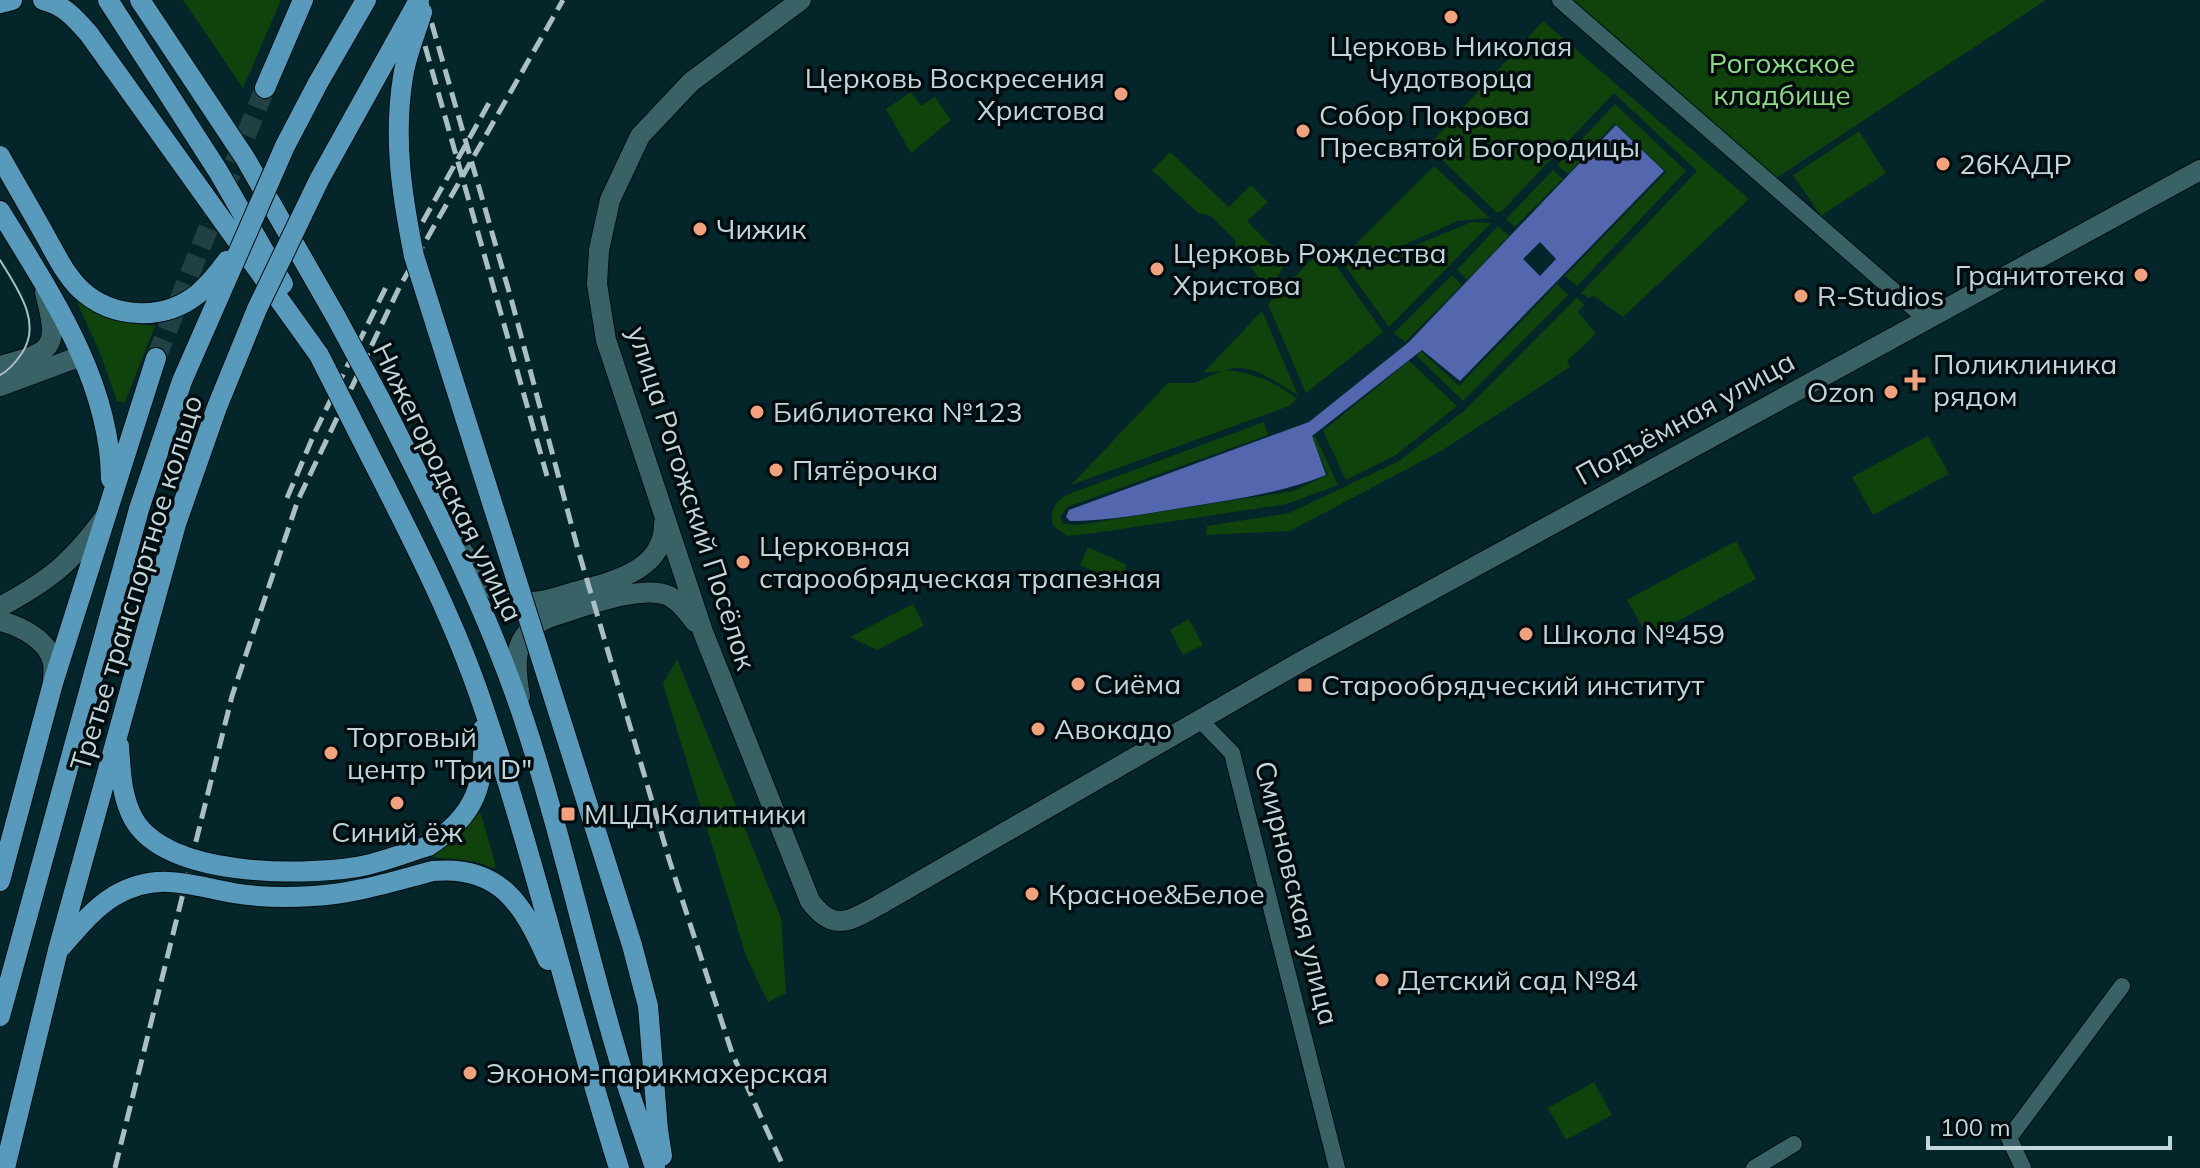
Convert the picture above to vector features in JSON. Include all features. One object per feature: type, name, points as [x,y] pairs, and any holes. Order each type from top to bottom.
[{"type":"main road","points":[[0,3],[12,0]]},
{"type":"main road","points":[[43,0],[71,14],[89,34],[319,355]]},
{"type":"main road","points":[[90,0],[121,31],[151,70]]},
{"type":"main road","name":"Нижегородская улица","points":[[108,0],[218,171],[275,268],[424,563],[482,701],[619,1168]]},
{"type":"main road","name":"Нижегородская улица","points":[[140,0],[245,158],[336,317],[444,524],[483,610],[523,718],[554,819],[617,1053],[655,1168]]},
{"type":"main road","points":[[150,0],[172,47]]},
{"type":"main road","points":[[265,88],[303,0]]},
{"type":"main road","name":"Третье транспортное кольцо","points":[[0,1016],[139,509],[182,381],[292,133],[366,0]]},
{"type":"main road","name":"Третье транспортное кольцо","points":[[5,1168],[58,950],[176,524],[217,407],[257,309],[319,180],[419,0]]},
{"type":"main road","points":[[427,0],[403,74],[397,128],[400,185],[414,256],[632,945],[648,1006],[658,1130],[665,1168]]},
{"type":"main road","points":[[0,156],[64,269],[78,287],[96,302],[114,310],[135,314],[155,313],[177,306],[198,294],[242,242]]},
{"type":"main road","points":[[0,211],[41,277],[81,356],[104,415],[110,454],[107,510]]},
{"type":"main road","points":[[0,881],[53,683],[156,358]]},
{"type":"main road","points":[[119,729],[122,791],[134,820],[156,843],[182,855],[236,867],[309,873],[361,866],[428,846],[446,835],[477,796],[484,754],[482,701]]},
{"type":"main road","points":[[58,950],[88,917],[113,896],[143,883],[174,880],[236,893],[313,896],[367,888],[433,871],[457,869],[478,873],[495,882],[513,899],[539,940],[571,1009]]},
{"type":"street","name":"улица Рогожский Посёлок","points":[[801,0],[691,82],[640,136],[610,200],[599,250],[597,284],[606,340],[703,632],[810,901],[822,917],[839,921],[855,918],[1200,720]]},
{"type":"street","points":[[1560,0],[1925,318]]},
{"type":"street","name":"Подъёмная улица","points":[[1200,720],[1925,318],[2200,170]]},
{"type":"street","points":[[0,366],[33,358],[49,345],[53,335],[52,317],[41,277]]},
{"type":"street","points":[[0,386],[81,356]]},
{"type":"street","points":[[0,607],[68,562],[107,510]]},
{"type":"street","points":[[444,524],[497,592],[511,600],[527,602],[542,601],[623,578],[639,568],[653,556],[664,539],[663,515]]},
{"type":"street","points":[[523,718],[516,663],[525,633],[535,624],[648,592],[667,595],[680,603],[703,632]]},
{"type":"street","points":[[0,621],[24,630],[39,640],[53,663],[53,683]]},
{"type":"street","name":"Смирновская улица","points":[[1200,720],[1232,753],[1337,1168]]},
{"type":"street","points":[[2023,1168],[2009,1138],[2122,986]]},
{"type":"street","points":[[1754,1168],[1794,1144]]},
{"type":"green space","points":[[183,0],[281,0],[243,88]]},
{"type":"green space","name":"Рогожское кладбище","points":[[1572,0],[2046,0],[1776,178]]},
{"type":"green space","points":[[1543,21],[1749,199],[1623,317],[1594,296],[1588,298],[1581,293],[1697,171],[1614,93],[1497,213],[1428,146]]},
{"type":"green space","points":[[911,92],[921,106],[935,97],[951,120],[911,153],[886,109]]},
{"type":"green space","points":[[1615,104],[1686,171],[1577,286],[1565,276],[1666,172],[1615,123],[1568,174],[1557,165]]},
{"type":"green space","points":[[1859,131],[1886,173],[1821,216],[1793,175]]},
{"type":"green space","points":[[1170,152],[1229,207],[1251,185],[1268,202],[1247,221],[1287,261],[1270,289],[1265,288],[1254,271],[1234,251],[1236,241],[1211,216],[1198,213],[1152,170]]},
{"type":"green space","points":[[1434,166],[1490,218],[1458,221],[1392,250],[1352,248]]},
{"type":"green space","points":[[1553,170],[1563,179],[1515,227],[1506,219]]},
{"type":"green space","points":[[1472,222],[1491,223],[1389,327],[1341,260],[1349,251],[1383,255],[1396,253]]},
{"type":"green space","points":[[1498,226],[1509,236],[1467,280],[1457,270]]},
{"type":"green space","points":[[1321,250],[1337,267],[1383,332],[1306,393],[1268,304]]},
{"type":"green space","points":[[1452,275],[1462,285],[1405,342],[1394,333]]},
{"type":"green space","points":[[1557,284],[1568,295],[1463,401],[1417,356],[1421,351],[1459,386]]},
{"type":"green space","points":[[85,294],[117,317],[155,326],[125,402],[117,401],[78,304]]},
{"type":"green space","points":[[1577,297],[1584,305],[1578,312],[1596,334],[1567,361],[1570,367],[1441,451],[1290,531],[1206,535],[1207,526],[1289,513],[1399,461],[1465,410]]},
{"type":"green space","points":[[1262,311],[1298,395],[1254,371],[1245,368],[1225,370],[1263,379],[1297,399],[1289,406],[1071,485],[1168,383],[1194,383],[1222,371],[1203,373]]},
{"type":"green space","points":[[1409,361],[1457,406],[1396,455],[1346,480],[1323,431]]},
{"type":"green space","points":[[1264,422],[1268,435],[1067,507],[1060,517],[1063,524],[1078,525],[1293,491],[1328,475],[1312,437],[1315,436],[1338,485],[1287,504],[1095,533],[1067,536],[1053,526],[1054,507],[1069,494]]},
{"type":"green space","points":[[1928,436],[1949,474],[1873,515],[1852,477]]},
{"type":"green space","points":[[1736,541],[1756,579],[1648,637],[1627,600]]},
{"type":"green space","points":[[1088,547],[1127,565],[1119,583],[1080,565]]},
{"type":"green space","points":[[913,604],[924,626],[877,650],[850,637]]},
{"type":"green space","points":[[1189,619],[1203,645],[1183,655],[1170,630]]},
{"type":"green space","points":[[677,659],[781,918],[786,993],[768,1002],[746,956],[663,684]]},
{"type":"green space","points":[[478,813],[481,814],[496,867],[433,857],[436,851],[464,830]]},
{"type":"green space","points":[[1594,1082],[1612,1115],[1566,1140],[1548,1108]]},
{"type":"water","points":[[1616,125],[1664,171],[1460,381],[1422,350],[1312,436],[1326,475],[1255,496],[1154,513],[1084,521],[1070,521],[1066,517],[1069,510],[1309,422],[1409,342]],"holes":[[[1540,242],[1556,259],[1540,276],[1523,259]]]},
{"type":"tunnel","points":[[156,358],[265,88]]},
{"type":"tram line","points":[[0,260],[20,293],[30,329],[22,353],[0,375]]},
{"type":"railway","points":[[412,0],[547,476]]},
{"type":"railway","points":[[425,0],[512,302],[577,546],[669,859],[732,1053],[784,1168]]},
{"type":"railway","points":[[115,1168],[232,696],[298,500],[400,286],[563,0]]},
{"type":"railway","points":[[411,243],[489,103]]},
{"type":"railway","points":[[287,498],[315,432],[387,285]]},
{"type":"place","name":"Церковь Николая Чудотворца","points":[[1451,17]]},
{"type":"place","name":"Церковь Воскресения Христова","points":[[1121,94]]},
{"type":"place","name":"Собор Покрова Пресвятой Богородицы","points":[[1303,131]]},
{"type":"place","name":"26КАДР","points":[[1943,164]]},
{"type":"place","name":"Чижик","points":[[700,229]]},
{"type":"place","name":"Церковь Рождества Христова","points":[[1157,269]]},
{"type":"place","name":"Гранитотека","points":[[2141,275]]},
{"type":"place","name":"R-Studios","points":[[1801,296]]},
{"type":"place","name":"Поликлиника рядом","points":[[1915,380]]},
{"type":"place","name":"Ozon","points":[[1891,392]]},
{"type":"place","name":"Библиотека №123","points":[[757,412]]},
{"type":"place","name":"Пятёрочка","points":[[776,470]]},
{"type":"place","name":"Церковная старообрядческая трапезная","points":[[743,562]]},
{"type":"place","name":"Школа №459","points":[[1526,634]]},
{"type":"place","name":"Сиёма","points":[[1078,684]]},
{"type":"place","name":"Старообрядческий институт","points":[[1305,685]]},
{"type":"place","name":"Авокадо","points":[[1038,729]]},
{"type":"place","name":"Торговый центр \"Три D\"","points":[[331,753]]},
{"type":"place","name":"Синий ёж","points":[[397,803]]},
{"type":"place","name":"МЦД Калитники","points":[[568,814]]},
{"type":"place","name":"Красное&Белое","points":[[1032,894]]},
{"type":"place","name":"Детский сад №84","points":[[1382,980]]},
{"type":"place","name":"Эконом-парикмахерская","points":[[470,1073]]}]
